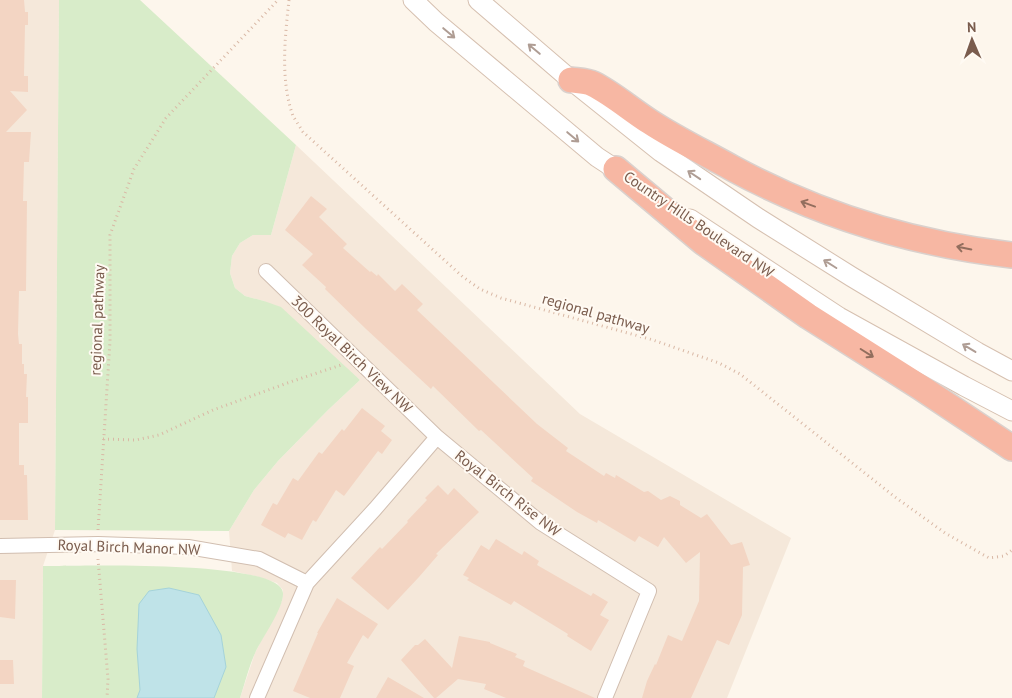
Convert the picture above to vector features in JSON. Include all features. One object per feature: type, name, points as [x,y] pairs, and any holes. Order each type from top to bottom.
[{"type":"highway","points":[[571,80],[592,83],[651,123],[734,170],[796,200],[844,218],[912,238],[979,251],[1012,254]]},
{"type":"highway","points":[[616,169],[703,242],[808,316],[1012,448]]},
{"type":"main road","name":"Country Hills Boulevard NW","points":[[413,0],[436,22],[597,157],[839,317],[1012,411]]},
{"type":"main road","points":[[478,0],[571,80],[661,152],[758,218],[852,277],[1012,371]]},
{"type":"street","name":"300 Royal Birch View NW","points":[[266,271],[437,437]]},
{"type":"street","points":[[257,698],[307,583],[375,509],[437,437]]},
{"type":"street","name":"Royal Birch Rise NW","points":[[437,437],[541,523],[649,591],[605,698]]},
{"type":"street","name":"Royal Birch Manor NW","points":[[0,546],[98,544],[188,547],[259,559],[307,583]]},
{"type":"path","name":"regional pathway","points":[[107,698],[108,680],[98,544],[110,341],[110,235],[134,169],[166,118],[278,0]]},
{"type":"path","name":"regional pathway","points":[[289,0],[285,68],[293,116],[303,132],[463,277],[480,289],[501,298],[653,340],[720,363],[740,374],[895,497],[945,533],[989,558],[1004,556],[1012,550]]},
{"type":"path","points":[[103,439],[136,440],[158,435],[213,410],[342,365],[352,354]]},
{"type":"shaded area","points":[[0,0],[59,0],[55,530],[43,566],[42,698],[0,698]]},
{"type":"shaded area","points":[[296,145],[580,414],[791,538],[727,698],[240,698],[255,653],[282,601],[283,590],[277,583],[232,571],[229,531],[254,490],[278,461],[360,380],[264,301],[245,296],[235,288],[230,273],[232,256],[240,243],[253,235],[271,235]]},
{"type":"green space","points":[[59,0],[140,0],[296,145],[271,235],[253,235],[240,243],[232,256],[230,273],[235,288],[245,296],[281,307],[360,380],[278,461],[254,490],[229,531],[55,530]]},
{"type":"green space","points":[[43,566],[132,566],[214,570],[249,574],[273,582],[283,593],[277,614],[259,645],[249,669],[240,698],[42,698]]},
{"type":"water","points":[[169,588],[199,595],[221,635],[226,667],[214,698],[137,698],[140,690],[137,649],[139,604],[149,591]]},
{"type":"building","points":[[0,0],[24,0],[25,12],[28,12],[28,25],[25,25],[24,76],[28,76],[28,92],[10,91],[27,110],[6,132],[31,132],[29,162],[24,162],[23,201],[27,201],[26,291],[19,291],[18,334],[19,344],[22,344],[24,374],[27,374],[28,423],[19,423],[19,465],[24,465],[24,475],[27,475],[28,520],[0,520]]},
{"type":"building","points":[[311,196],[327,209],[319,217],[347,244],[343,248],[370,272],[377,276],[378,274],[395,291],[402,284],[423,304],[417,310],[537,424],[568,448],[566,451],[604,476],[606,473],[615,478],[616,475],[644,492],[648,491],[661,500],[670,496],[680,501],[680,505],[701,518],[707,514],[731,545],[742,542],[750,565],[743,567],[742,615],[729,645],[717,640],[691,698],[642,698],[647,681],[656,665],[668,635],[682,641],[699,601],[700,552],[686,563],[664,537],[658,547],[639,536],[635,542],[598,520],[597,523],[577,512],[531,481],[533,478],[481,430],[479,431],[433,386],[431,389],[366,329],[302,265],[313,254],[285,230]]},
{"type":"building","points":[[362,408],[385,426],[381,431],[392,440],[382,454],[378,451],[344,496],[336,490],[316,522],[313,520],[302,540],[288,533],[285,538],[261,525],[273,503],[277,505],[293,478],[298,481],[319,452],[322,454],[342,429],[344,431]]},
{"type":"building","points":[[438,485],[448,495],[454,488],[479,512],[436,554],[438,555],[388,610],[351,578],[380,547],[382,549],[408,522],[427,500],[425,498]]},
{"type":"building","points":[[496,539],[522,555],[524,551],[539,561],[537,565],[591,596],[593,593],[608,602],[600,615],[609,620],[591,651],[567,636],[568,634],[514,601],[511,605],[467,580],[469,578],[463,575],[481,545],[489,550]]},
{"type":"building","points":[[0,580],[16,580],[15,619],[0,617]]},
{"type":"building","points":[[337,598],[378,624],[368,639],[363,635],[347,663],[354,666],[340,698],[310,698],[293,691],[317,633]]},
{"type":"building","points":[[459,636],[490,642],[517,654],[515,657],[525,661],[523,666],[595,698],[506,698],[484,689],[486,684],[458,679],[434,698],[401,660],[415,645],[418,645],[425,639],[452,668]]},
{"type":"building","points":[[0,660],[13,660],[14,684],[0,684]]},
{"type":"building","points":[[388,677],[424,698],[376,698]]}]
